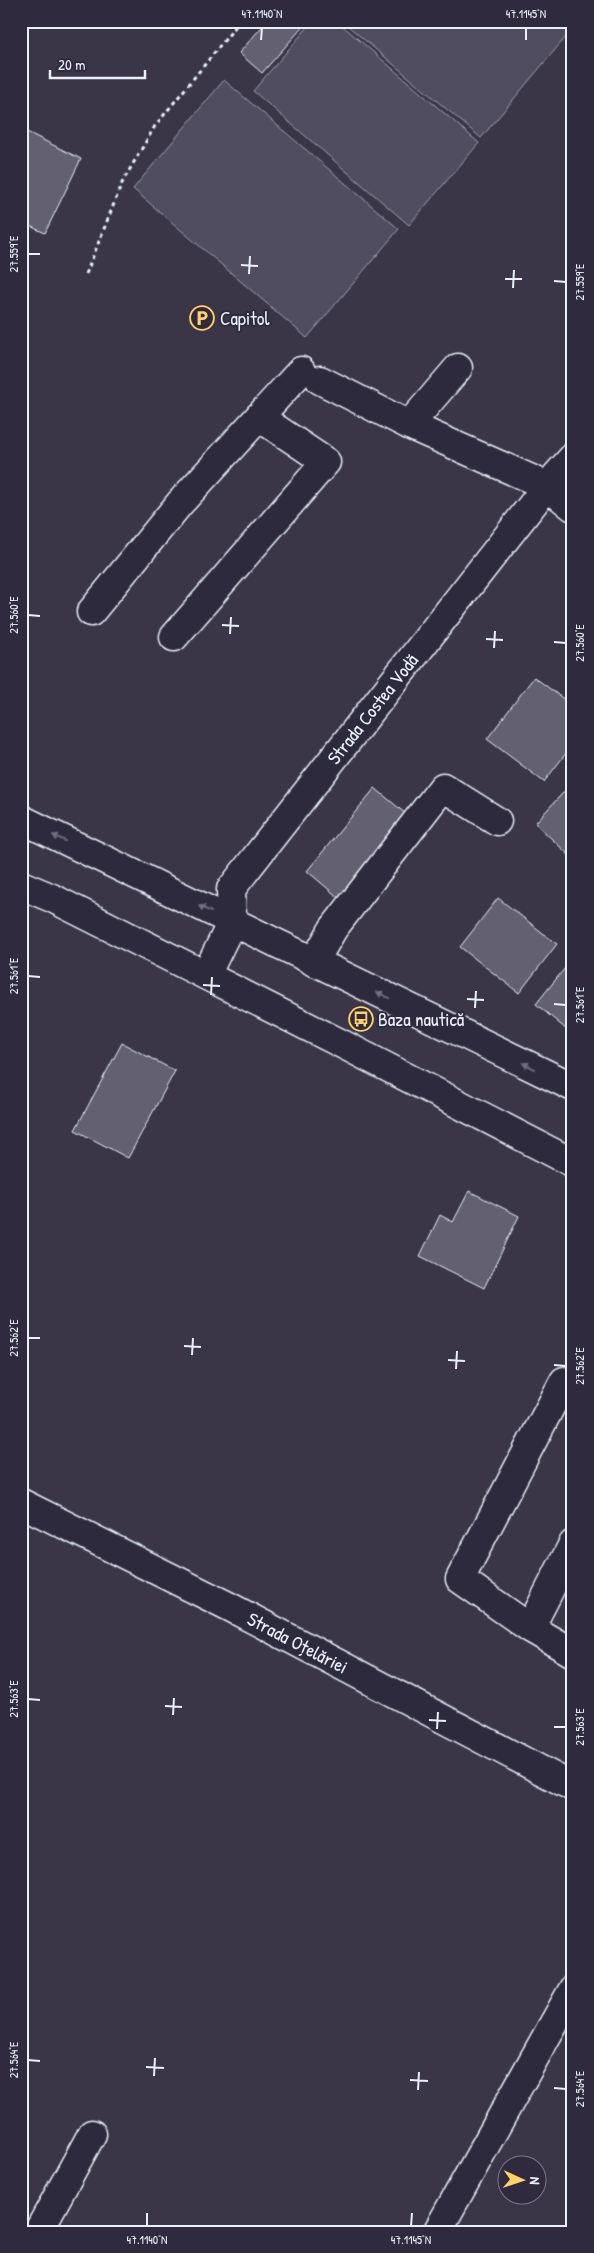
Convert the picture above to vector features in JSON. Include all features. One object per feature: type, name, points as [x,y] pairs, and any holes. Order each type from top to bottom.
[{"type":"street","points":[[409,424],[458,368]]},
{"type":"street","points":[[91,612],[180,503],[259,417],[310,375],[409,424],[547,486],[573,507]]},
{"type":"street","points":[[174,637],[326,462],[259,417]]},
{"type":"street","name":"Strada Costea Vodă","points":[[206,976],[232,922],[231,889],[547,486],[573,457]]},
{"type":"street","points":[[314,962],[333,929],[443,787],[496,821]]},
{"type":"street","points":[[21,819],[573,1087]]},
{"type":"street","points":[[21,885],[52,898],[573,1164]]},
{"type":"street","points":[[564,1381],[460,1579],[530,1628],[573,1653]]},
{"type":"street","name":"Strada Oțelăriei","points":[[21,1503],[228,1606],[573,1788]]},
{"type":"street","points":[[530,1628],[573,1544]]},
{"type":"street","points":[[437,2232],[573,1989]]},
{"type":"street","points":[[38,2232],[92,2134]]},
{"type":"path","points":[[86,274],[123,181],[155,126],[240,21]]},
{"type":"shaded area","points":[[313,21],[337,21],[479,143],[409,225],[253,91]]},
{"type":"shaded area","points":[[342,21],[554,21],[569,33],[481,138]]},
{"type":"shaded area","points":[[224,80],[399,229],[307,338],[133,189]]},
{"type":"building","points":[[267,21],[308,21],[262,73],[239,53]]},
{"type":"building","points":[[21,129],[81,159],[45,233],[21,222]]},
{"type":"building","points":[[534,677],[573,706],[573,744],[544,782],[487,739]]},
{"type":"building","points":[[573,782],[573,859],[535,823]]},
{"type":"building","points":[[375,788],[413,820],[345,903],[307,871]]},
{"type":"building","points":[[498,898],[557,944],[519,993],[460,947]]},
{"type":"building","points":[[573,958],[573,1035],[536,1004]]},
{"type":"building","points":[[122,1043],[175,1071],[128,1158],[75,1130]]},
{"type":"building","points":[[469,1191],[519,1216],[484,1288],[420,1256],[440,1215],[453,1222]]},
{"type":"place","name":"Capitol","points":[[202,318]]},
{"type":"place","name":"Baza nautică","points":[[361,1019]]}]
